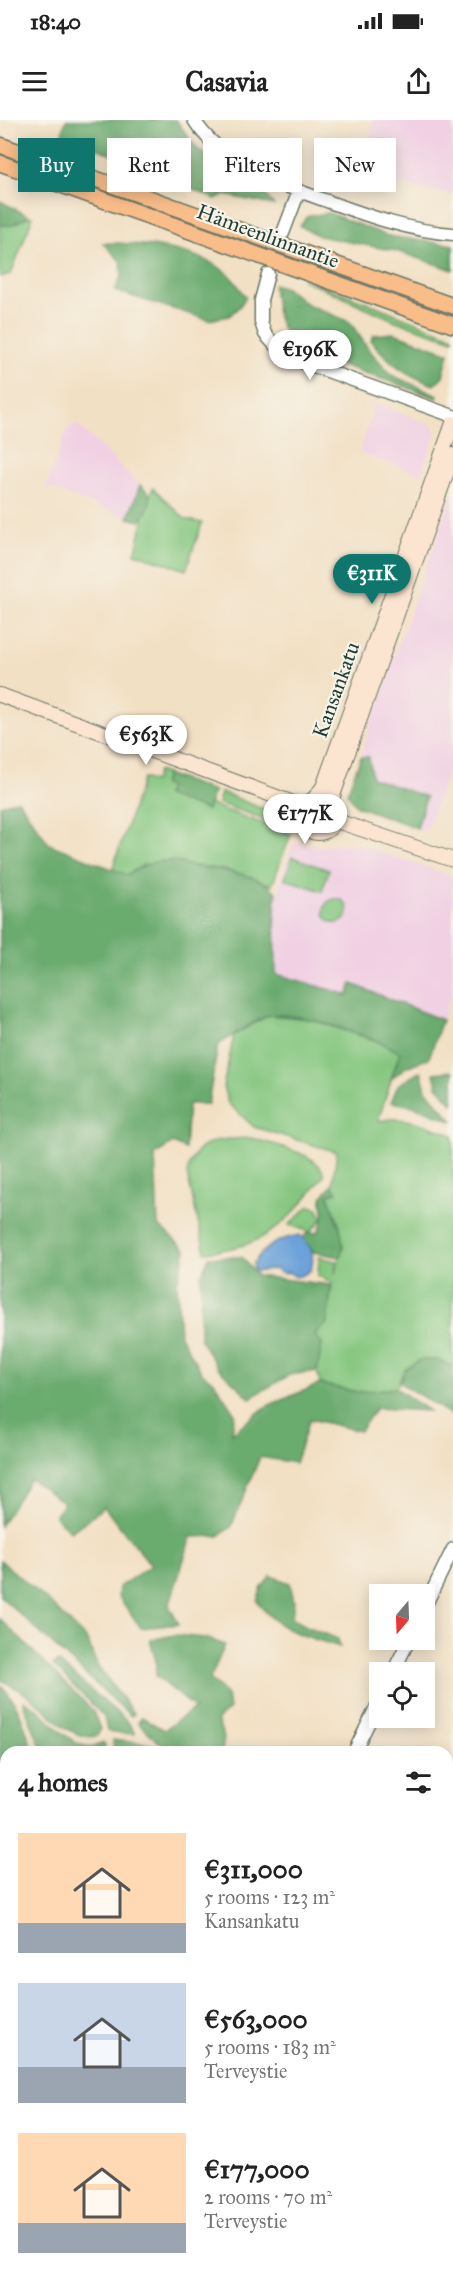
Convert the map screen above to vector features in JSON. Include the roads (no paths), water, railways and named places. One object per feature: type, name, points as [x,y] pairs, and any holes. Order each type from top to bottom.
[{"type":"main road","name":"Hämeenlinnantie","points":[[0,145],[453,306]]},
{"type":"main road","name":"Hämeenlinnantie","points":[[0,163],[453,325]]},
{"type":"main road","name":"Kansankatu","points":[[308,803],[323,787],[453,423]]},
{"type":"main road","name":"Kansankatu","points":[[330,804],[453,455]]},
{"type":"main road","points":[[0,695],[308,803],[324,800],[334,810],[334,820],[328,829],[311,831],[302,821],[308,803]]},
{"type":"main road","points":[[334,820],[453,860]]},
{"type":"street","points":[[194,120],[208,138]]},
{"type":"street","points":[[283,233],[299,192]]},
{"type":"street","points":[[302,192],[382,220],[453,234]]},
{"type":"street","points":[[268,274],[261,300],[261,322],[265,334],[282,353],[301,362],[453,416]]},
{"type":"street","points":[[435,1586],[453,1549]]},
{"type":"street","points":[[357,1746],[369,1722]]},
{"type":"water","points":[[300,1235],[312,1251],[311,1270],[296,1277],[288,1272],[284,1274],[274,1269],[257,1272],[254,1270],[253,1264],[267,1248],[286,1238]]}]
